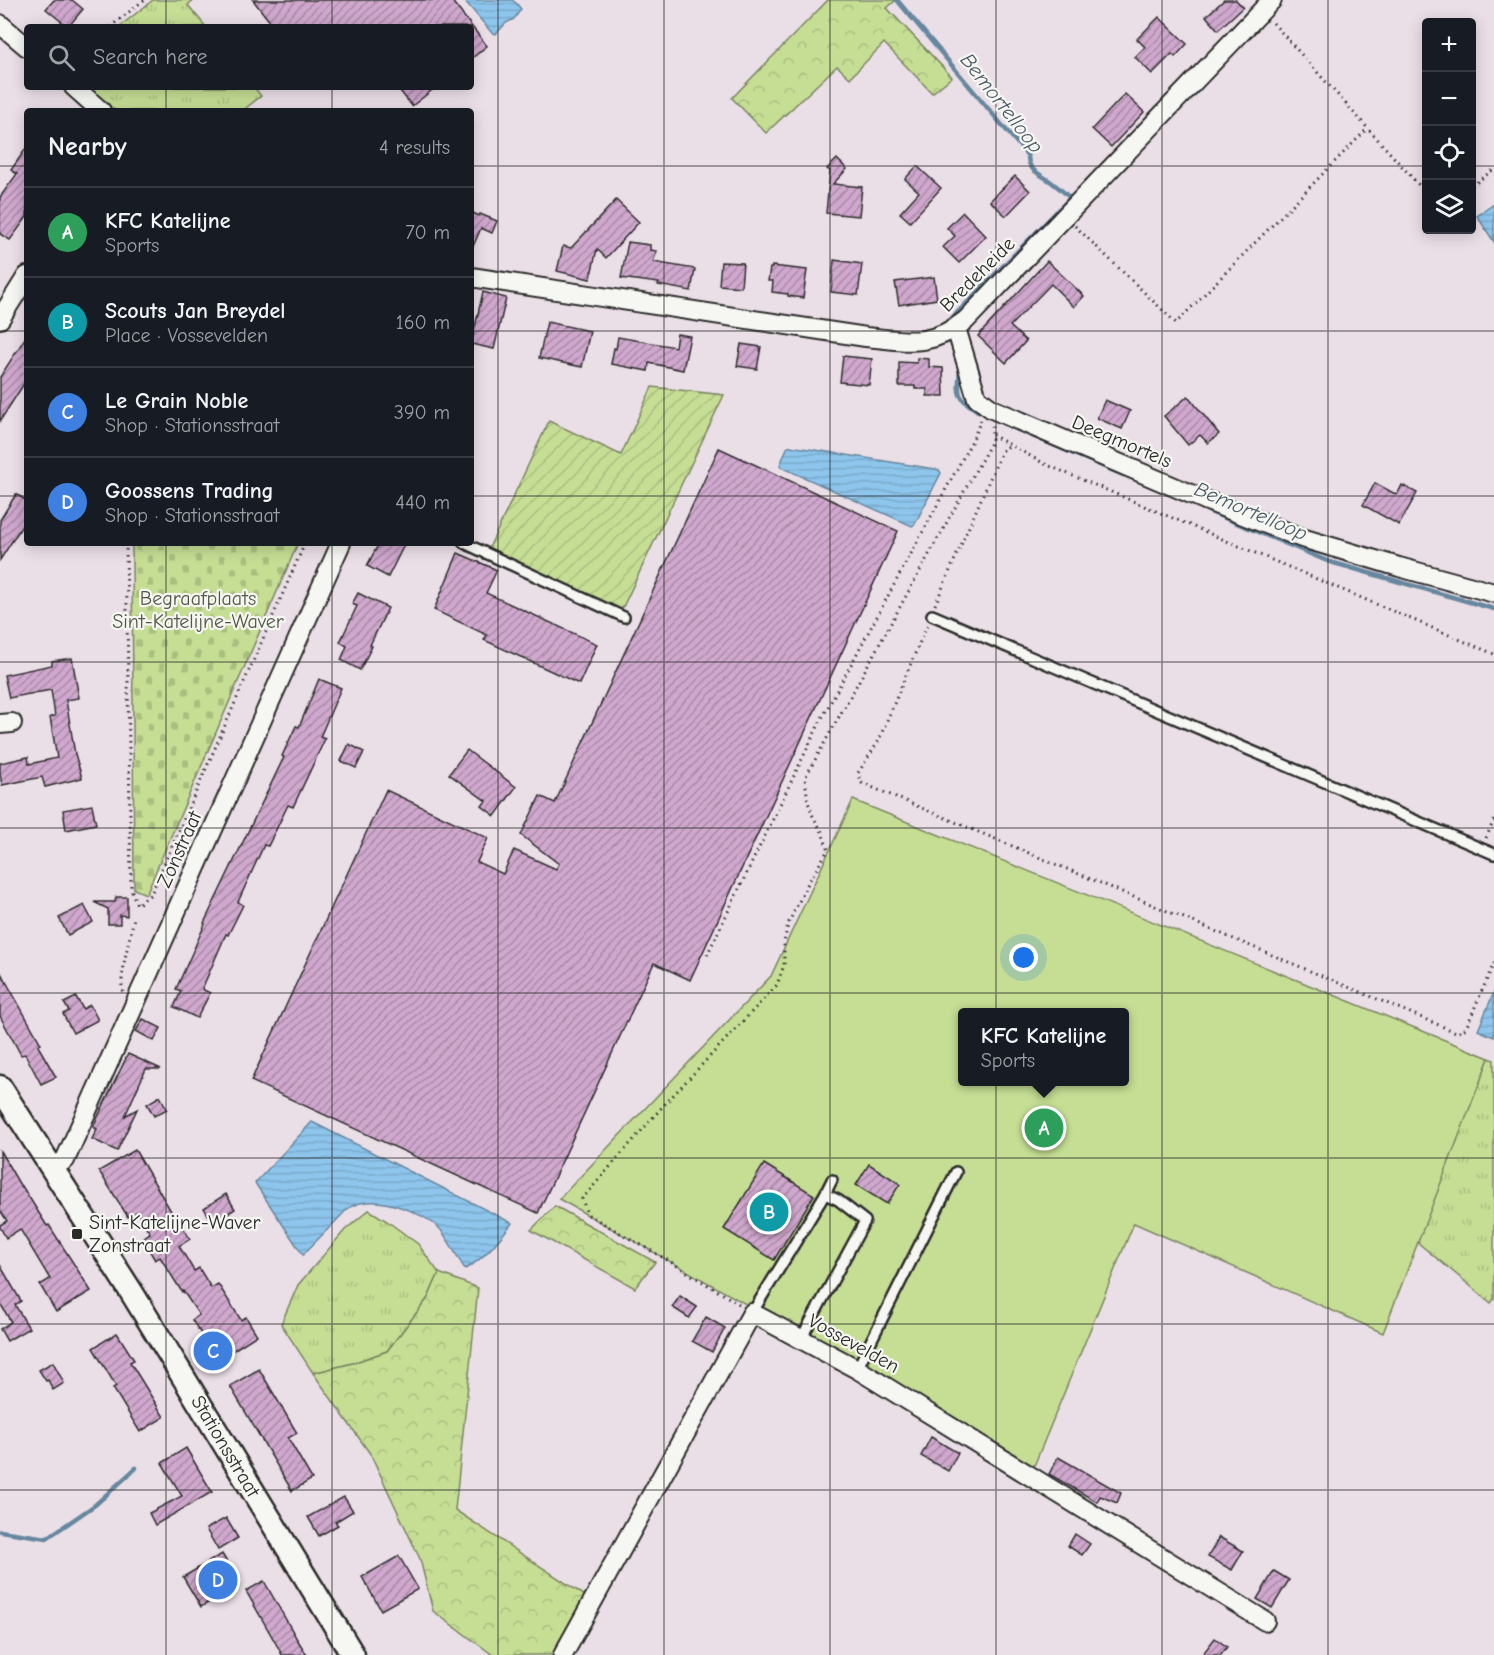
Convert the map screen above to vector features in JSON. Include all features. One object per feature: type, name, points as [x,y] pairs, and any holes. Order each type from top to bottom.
[{"type":"street","name":"Bredeheide","points":[[474,278],[866,337],[918,342],[942,336],[966,320],[1267,5]]},
{"type":"street","points":[[0,24],[24,44]]},
{"type":"street","points":[[78,90],[98,108]]},
{"type":"street","points":[[0,319],[24,281]]},
{"type":"street","points":[[956,328],[977,398],[988,406]]},
{"type":"street","name":"Deegmortels","points":[[988,406],[1205,500],[1302,538],[1494,593]]},
{"type":"street","name":"Zonstraat","points":[[51,1168],[65,1160],[340,546]]},
{"type":"street","name":"Stationsstraat","points":[[0,1087],[132,1293],[353,1655]]},
{"type":"street","points":[[563,1655],[752,1312]]},
{"type":"street","name":"Vossevelden","points":[[752,1312],[857,1369],[1265,1621]]},
{"type":"lane","points":[[470,546],[624,617]]},
{"type":"lane","points":[[932,615],[1494,854]]},
{"type":"lane","points":[[857,1369],[956,1172]]},
{"type":"lane","points":[[752,1312],[832,1180]]},
{"type":"lane","points":[[801,1339],[865,1221],[838,1200],[825,1194]]},
{"type":"path","points":[[114,24],[144,0]]},
{"type":"path","points":[[1267,5],[1368,128],[1422,189]]},
{"type":"path","points":[[1065,217],[1176,323],[1368,128]]},
{"type":"path","points":[[1476,183],[1494,169]]},
{"type":"path","points":[[752,1312],[587,1214],[582,1199],[663,1106],[777,985],[784,965],[784,942],[788,924],[808,883],[828,850],[808,802],[805,778],[992,441],[988,406]]},
{"type":"path","points":[[707,955],[822,718],[973,439],[988,406]]},
{"type":"path","points":[[992,435],[1045,464],[1494,654]]},
{"type":"path","points":[[1010,445],[1002,451],[878,742],[858,773],[862,783],[1458,1033],[1466,1028],[1494,963]]},
{"type":"path","points":[[126,546],[131,889],[137,904],[151,894],[304,546]]},
{"type":"path","points":[[1481,849],[1494,820]]},
{"type":"path","points":[[134,918],[121,988],[124,994],[138,996]]},
{"type":"green space","points":[[153,0],[193,0],[188,5],[204,24],[123,24]]},
{"type":"green space","points":[[828,0],[896,0],[887,8],[952,77],[932,93],[884,43],[850,78],[837,66],[766,133],[732,98]]},
{"type":"green space","points":[[90,90],[256,90],[261,96],[246,108],[112,108]]},
{"type":"green space","points":[[652,387],[724,395],[621,611],[489,548],[549,421],[621,455]]},
{"type":"green space","name":"Begraafplaats Sint-Katelijne-Waver","points":[[132,546],[297,546],[146,894],[134,889]]},
{"type":"green space","points":[[853,800],[1489,1058],[1383,1333],[1134,1223],[1034,1466],[559,1199],[771,976]]},
{"type":"green space","points":[[1489,1058],[1494,1060],[1494,1299],[1491,1303],[1417,1242]]},
{"type":"green space","points":[[555,1206],[655,1262],[635,1288],[531,1230]]},
{"type":"green space","points":[[369,1210],[418,1244],[439,1273],[428,1298],[387,1351],[353,1363],[313,1373],[281,1324],[298,1285],[345,1230]]},
{"type":"green space","points":[[439,1273],[478,1288],[455,1510],[590,1599],[557,1655],[493,1655],[433,1611],[420,1559],[371,1455],[313,1373],[353,1363],[387,1351],[428,1298]]},
{"type":"water","points":[[464,0],[512,0],[521,9],[514,19],[506,23],[496,34],[492,33]]},
{"type":"water","points":[[1494,204],[1494,242],[1477,216]]},
{"type":"water","points":[[790,446],[935,469],[941,473],[912,526],[781,467],[787,448]]},
{"type":"water","points":[[1494,992],[1494,1037],[1478,1030]]},
{"type":"water","points":[[312,1122],[512,1223],[485,1255],[465,1269],[443,1233],[432,1222],[409,1210],[370,1202],[349,1208],[303,1255],[255,1183]]},
{"type":"building","points":[[54,0],[72,0],[83,9],[70,24],[64,24],[46,9]]},
{"type":"building","points":[[253,0],[451,0],[470,24],[272,24]]},
{"type":"building","points":[[1224,0],[1236,0],[1243,7],[1218,30],[1206,16]]},
{"type":"building","points":[[1159,17],[1187,44],[1175,57],[1172,54],[1152,74],[1135,57],[1145,47],[1137,39]]},
{"type":"building","points":[[474,29],[487,46],[474,57]]},
{"type":"building","points":[[399,90],[432,90],[412,106]]},
{"type":"building","points":[[1125,94],[1144,112],[1111,147],[1092,129]]},
{"type":"building","points":[[24,151],[24,221],[10,240],[0,234],[0,197],[17,174],[11,170]]},
{"type":"building","points":[[837,159],[847,169],[833,184],[862,187],[859,216],[826,213],[830,171],[827,169]]},
{"type":"building","points":[[917,166],[941,188],[910,222],[900,213],[919,192],[905,179]]},
{"type":"building","points":[[1015,176],[1030,191],[1006,216],[990,201]]},
{"type":"building","points":[[616,200],[639,222],[606,258],[597,249],[590,279],[557,271],[563,246],[571,248]]},
{"type":"building","points":[[963,212],[986,236],[959,263],[943,247],[955,236],[947,228]]},
{"type":"building","points":[[474,214],[497,221],[492,233],[481,228],[474,244]]},
{"type":"building","points":[[628,242],[650,245],[650,250],[657,251],[653,262],[695,269],[691,291],[658,285],[659,283],[621,278]]},
{"type":"building","points":[[834,260],[862,264],[858,295],[831,292]]},
{"type":"building","points":[[1047,261],[1084,296],[1074,307],[1051,284],[1010,326],[1026,341],[1006,363],[978,336]]},
{"type":"building","points":[[721,262],[743,263],[741,287],[719,285]]},
{"type":"building","points":[[772,266],[807,270],[803,298],[772,292],[773,281],[768,281]]},
{"type":"building","points":[[934,277],[937,299],[899,305],[895,282]]},
{"type":"building","points":[[483,292],[506,298],[494,349],[474,345],[474,331]]},
{"type":"building","points":[[547,322],[590,331],[582,367],[539,358]]},
{"type":"building","points":[[677,334],[690,336],[683,370],[649,363],[648,371],[611,364],[618,337],[675,347]]},
{"type":"building","points":[[24,340],[24,384],[0,421],[0,377]]},
{"type":"building","points":[[741,344],[761,347],[757,369],[737,366]]},
{"type":"building","points":[[843,356],[872,359],[869,385],[840,382]]},
{"type":"building","points":[[917,358],[929,359],[929,367],[943,368],[944,396],[927,396],[927,389],[899,386],[899,362],[917,363]]},
{"type":"building","points":[[1188,396],[1219,434],[1208,443],[1200,435],[1188,445],[1164,416]]},
{"type":"building","points":[[1105,400],[1130,411],[1122,429],[1097,418]]},
{"type":"building","points":[[719,448],[898,531],[690,980],[654,963],[538,1213],[251,1081],[386,790],[488,838],[477,862],[503,874],[514,850],[556,869],[559,864],[521,835],[540,796],[555,803]]},
{"type":"building","points":[[1375,483],[1397,495],[1402,485],[1417,493],[1399,525],[1363,505]]},
{"type":"building","points":[[16,494],[24,499],[24,523],[0,560],[0,520]]},
{"type":"building","points":[[377,546],[404,546],[388,577],[367,566]]},
{"type":"building","points":[[458,553],[497,570],[486,593],[597,644],[579,684],[484,640],[487,635],[434,610]]},
{"type":"building","points":[[358,593],[388,608],[360,670],[341,660],[347,646],[340,642],[357,606],[352,604]]},
{"type":"building","points":[[72,658],[79,698],[66,700],[75,754],[82,778],[45,787],[42,777],[2,785],[0,763],[28,757],[29,764],[57,758],[50,717],[55,716],[51,690],[9,698],[4,675],[52,665],[52,661]]},
{"type":"building","points":[[319,679],[341,688],[320,737],[325,739],[293,807],[288,805],[268,846],[264,845],[238,902],[243,905],[228,935],[226,934],[202,989],[210,993],[197,1018],[174,1007],[181,991],[176,989],[204,923],[284,757],[282,756],[296,726],[299,727]]},
{"type":"building","points":[[349,744],[364,752],[356,768],[341,761]]},
{"type":"building","points":[[467,750],[516,787],[495,816],[482,806],[486,801],[449,774]]},
{"type":"building","points":[[92,805],[96,824],[66,830],[63,810]]},
{"type":"building","points":[[116,897],[127,897],[127,916],[120,915],[120,924],[108,924],[108,909],[94,902],[115,902]]},
{"type":"building","points":[[84,905],[93,922],[68,935],[59,918]]},
{"type":"building","points":[[0,971],[41,1044],[38,1046],[56,1077],[41,1084],[25,1054],[21,1055],[0,1016]]},
{"type":"building","points":[[76,997],[83,1009],[90,1005],[98,1020],[73,1033],[63,1014],[69,1011],[64,1003]]},
{"type":"building","points":[[143,1019],[161,1028],[154,1041],[136,1031]]},
{"type":"building","points":[[128,1054],[161,1069],[146,1069],[125,1116],[137,1109],[117,1151],[92,1139],[97,1129],[93,1127]]},
{"type":"building","points":[[160,1096],[167,1109],[154,1116],[147,1104]]},
{"type":"building","points":[[135,1150],[190,1239],[179,1246],[194,1271],[199,1268],[211,1288],[218,1284],[241,1320],[246,1317],[257,1335],[218,1360],[192,1320],[199,1315],[160,1257],[155,1260],[142,1238],[150,1233],[137,1212],[128,1217],[99,1171]]},
{"type":"building","points":[[0,1151],[21,1187],[47,1226],[49,1225],[91,1291],[56,1312],[40,1285],[50,1279],[20,1229],[6,1238],[0,1227],[7,1221],[0,1210]]},
{"type":"building","points":[[764,1164],[814,1195],[774,1260],[724,1229]]},
{"type":"building","points":[[869,1164],[900,1184],[887,1204],[856,1185]]},
{"type":"building","points":[[226,1194],[235,1209],[213,1223],[204,1208]]},
{"type":"building","points":[[0,1265],[21,1301],[15,1305],[29,1328],[7,1341],[0,1329],[11,1322],[0,1303]]},
{"type":"building","points":[[680,1296],[697,1307],[689,1318],[672,1307]]},
{"type":"building","points":[[706,1317],[725,1328],[712,1352],[692,1341]]},
{"type":"building","points":[[117,1333],[134,1360],[130,1362],[164,1417],[140,1432],[113,1388],[116,1386],[93,1348]]},
{"type":"building","points":[[53,1362],[64,1383],[53,1390],[39,1370]]},
{"type":"building","points":[[259,1369],[297,1433],[288,1438],[312,1479],[292,1491],[230,1386]]},
{"type":"building","points":[[931,1437],[958,1453],[948,1471],[921,1456]]},
{"type":"building","points":[[186,1448],[212,1492],[155,1525],[149,1513],[182,1496],[162,1463]]},
{"type":"building","points":[[1058,1457],[1121,1493],[1117,1503],[1100,1496],[1097,1502],[1049,1474]]},
{"type":"building","points":[[344,1497],[353,1511],[335,1522],[338,1525],[319,1536],[308,1517]]},
{"type":"building","points":[[226,1518],[238,1538],[218,1550],[206,1529]]},
{"type":"building","points":[[1075,1534],[1090,1544],[1082,1555],[1068,1546]]},
{"type":"building","points":[[1219,1537],[1243,1551],[1232,1570],[1208,1557]]},
{"type":"building","points":[[222,1554],[240,1584],[201,1607],[183,1577]]},
{"type":"building","points":[[399,1556],[418,1589],[381,1610],[362,1577]]},
{"type":"building","points":[[1274,1571],[1289,1580],[1272,1608],[1257,1599]]},
{"type":"building","points":[[264,1581],[307,1655],[282,1655],[246,1591]]},
{"type":"building","points":[[1215,1638],[1227,1647],[1221,1655],[1202,1655]]},
{"type":"waterway","name":"Bemortelloop","points":[[897,0],[1028,156],[1032,169],[1070,198],[950,320]]},
{"type":"waterway","name":"Bemortelloop","points":[[960,369],[960,394],[965,402],[978,411]]},
{"type":"waterway","name":"Bemortelloop","points":[[1002,423],[1123,475]]},
{"type":"waterway","name":"Bemortelloop","points":[[1208,511],[1327,561],[1494,609]]},
{"type":"waterway","points":[[0,1531],[47,1538],[95,1505],[136,1468]]},
{"type":"place","name":"KFC Katelijne","points":[[1044,1128]]},
{"type":"place","name":"Scouts Jan Breydel","points":[[769,1212]]},
{"type":"place","name":"Sint-Katelijne-Waver Zonstraat","points":[[77,1234]]},
{"type":"place","name":"Le Grain Noble","points":[[213,1351]]},
{"type":"place","name":"Goossens Trading","points":[[218,1580]]}]
